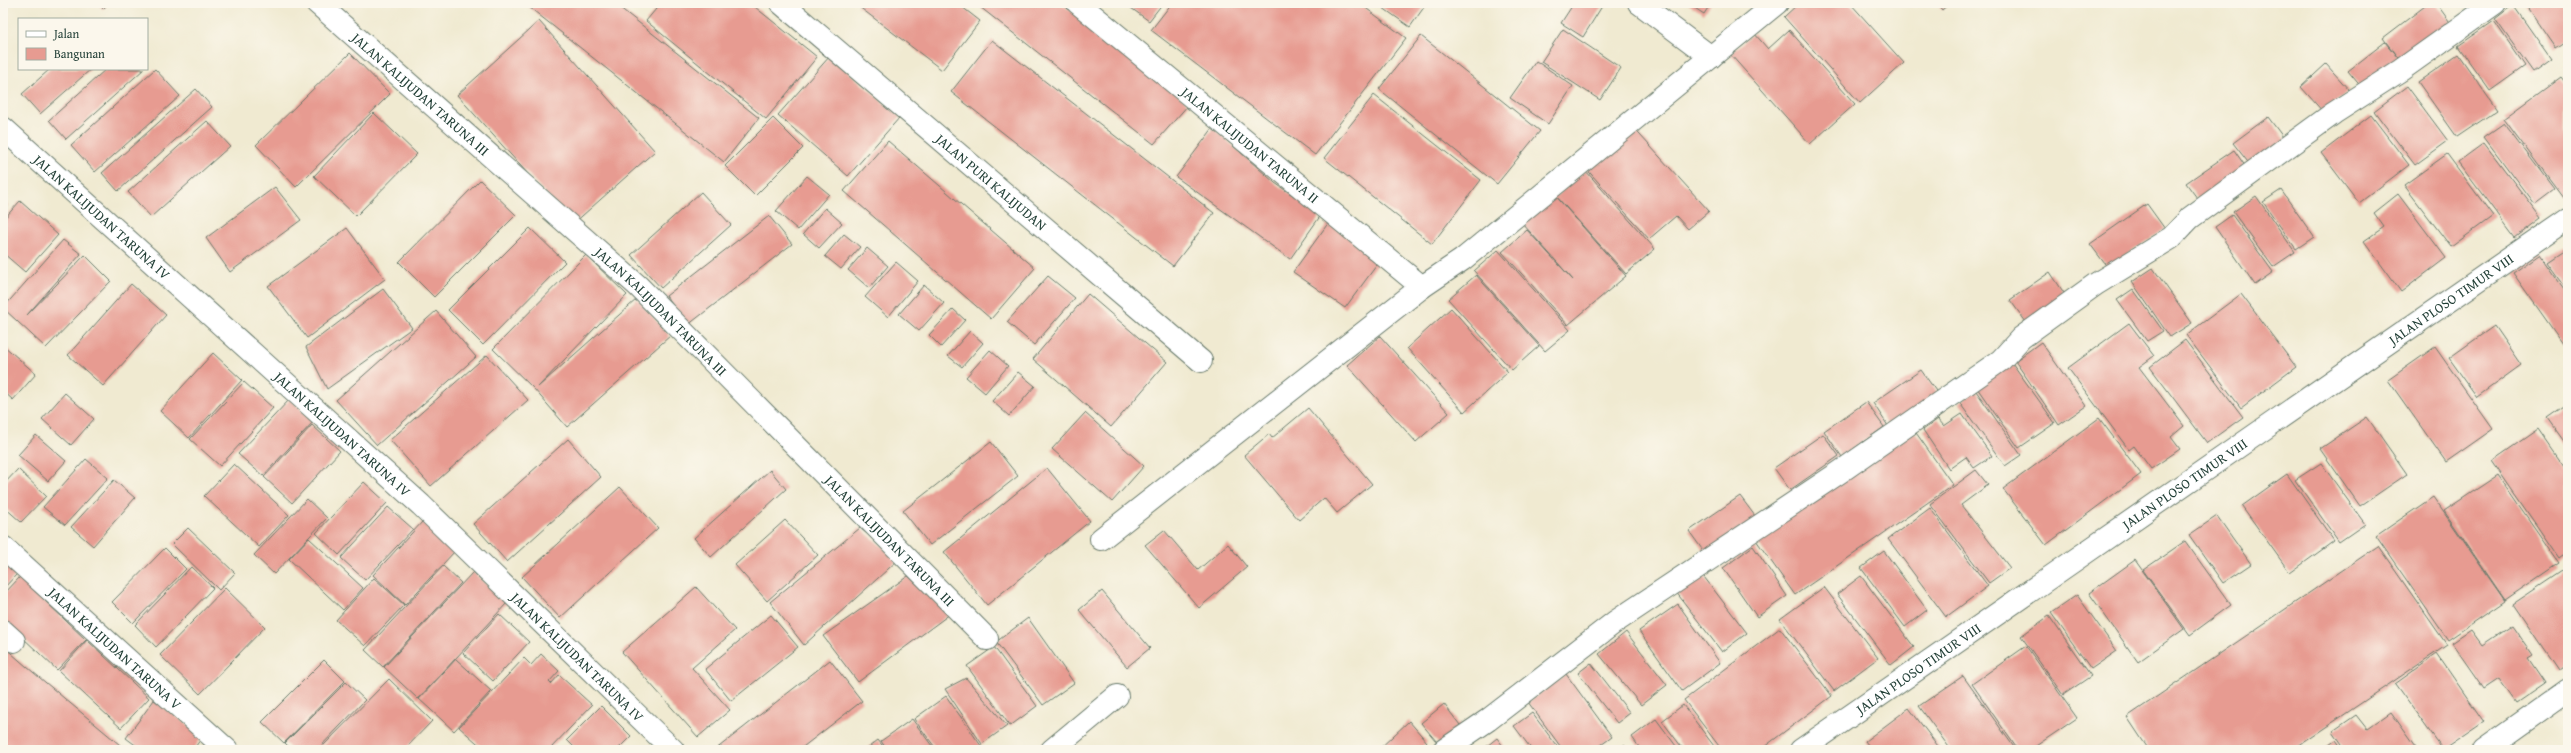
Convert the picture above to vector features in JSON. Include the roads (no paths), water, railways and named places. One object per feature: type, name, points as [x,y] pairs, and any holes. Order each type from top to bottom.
[{"type":"street","name":"JALAN KALIJUDAN TARUNA III","points":[[317,3],[638,286],[987,639]]},
{"type":"street","name":"JALAN PURI KALIJUDAN","points":[[781,3],[1201,361]]},
{"type":"street","name":"JALAN KALIJUDAN TARUNA II","points":[[1078,3],[1422,287]]},
{"type":"street","points":[[1639,3],[1711,56]]},
{"type":"street","points":[[1101,540],[1422,287],[1462,260],[1777,3]]},
{"type":"street","points":[[1444,750],[1488,720],[1615,622],[1847,468],[2001,360],[2021,338],[2040,326],[2096,284],[2171,238],[2190,218],[2334,113],[2401,70],[2495,3]]},
{"type":"street","name":"JALAN KALIJUDAN TARUNA IV","points":[[3,128],[415,499],[673,750]]},
{"type":"street","name":"JALAN PLOSO TIMUR VIII","points":[[1801,750],[2568,218]]},
{"type":"street","name":"JALAN KALIJUDAN TARUNA V","points":[[3,547],[228,750]]},
{"type":"street","points":[[2484,750],[2568,690]]},
{"type":"street","points":[[1052,750],[1117,696]]}]
